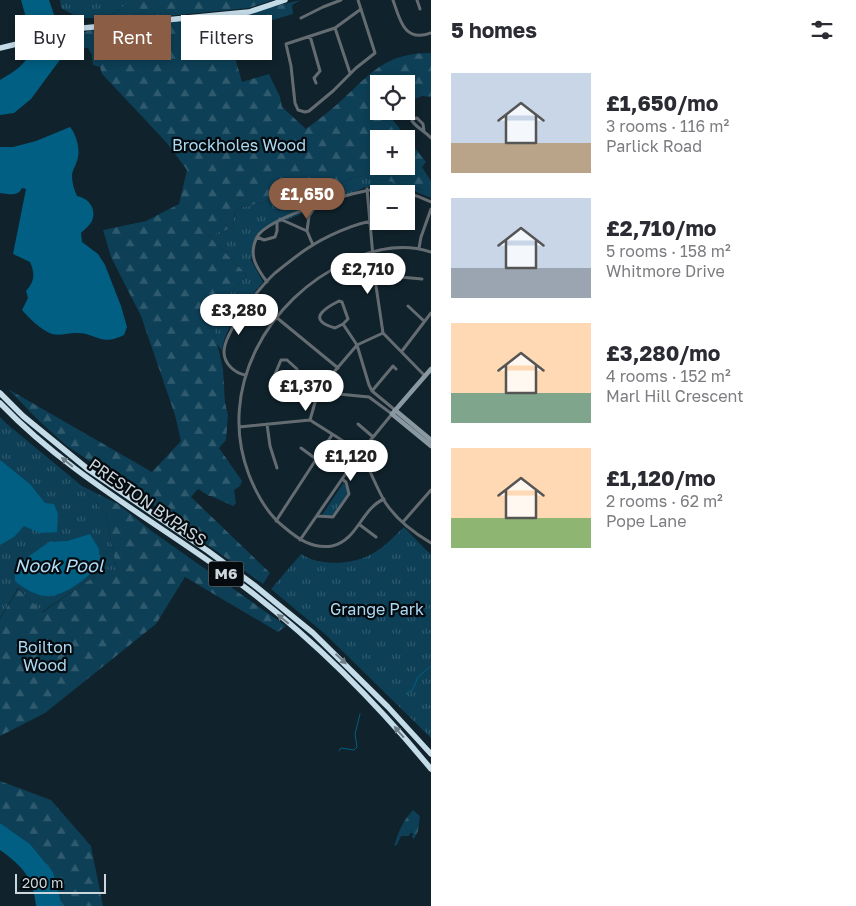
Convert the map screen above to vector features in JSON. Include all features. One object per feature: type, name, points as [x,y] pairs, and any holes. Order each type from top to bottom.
[{"type":"highway","points":[[0,48],[70,30],[133,22],[249,12],[285,0]]},
{"type":"highway","name":"PRESTON BYPASS","points":[[0,393],[23,416],[89,470],[208,551],[254,585],[313,633],[388,707],[431,754]]},
{"type":"highway","name":"PRESTON BYPASS","points":[[0,403],[20,423],[67,462],[221,570],[309,642],[397,730],[431,769]]},
{"type":"street","points":[[301,18],[341,0]]},
{"type":"street","points":[[358,0],[362,10],[375,52],[309,111],[301,112],[295,103],[291,66],[285,45],[335,28],[362,10]]},
{"type":"street","points":[[392,0],[403,27],[407,31],[416,35],[431,33]]},
{"type":"street","points":[[417,0],[420,10]]},
{"type":"street","points":[[335,28],[350,74]]},
{"type":"street","points":[[310,36],[320,71],[314,80]]},
{"type":"street","points":[[424,131],[431,138]]},
{"type":"street","points":[[245,375],[240,374],[228,364],[224,352],[230,333],[254,298],[275,273],[313,245],[370,221],[367,189]]},
{"type":"street","points":[[267,282],[256,266],[254,246],[257,237],[265,228],[279,220],[367,189],[399,190],[414,194],[431,202]]},
{"type":"street","points":[[307,231],[309,216],[316,206]]},
{"type":"street","points":[[419,248],[431,209]]},
{"type":"street","points":[[279,220],[302,227],[307,231],[313,245]]},
{"type":"street","points":[[257,237],[264,240],[275,237],[279,220]]},
{"type":"street","points":[[300,540],[372,436],[429,373],[383,333],[375,279],[371,230]]},
{"type":"street","points":[[384,499],[372,506],[360,524],[346,539],[334,545],[314,546],[300,540],[276,521],[259,497],[243,457],[238,412],[245,375],[253,353],[275,318],[320,275],[373,251],[419,248],[431,252]]},
{"type":"street","points":[[375,279],[400,276],[422,279]]},
{"type":"street","points":[[254,298],[275,318],[338,368]]},
{"type":"street","points":[[339,301],[342,302],[348,316],[344,324],[335,328],[331,327],[320,318],[321,312],[339,301]]},
{"type":"street","points":[[408,306],[424,321]]},
{"type":"street","points":[[402,351],[431,313]]},
{"type":"street","points":[[344,324],[358,345],[372,391],[431,446]]},
{"type":"street","points":[[310,420],[318,392],[338,368],[358,345],[383,333]]},
{"type":"street","points":[[281,360],[287,360],[297,369],[296,381],[288,390],[274,390],[270,386],[281,360]]},
{"type":"street","points":[[372,391],[393,366],[396,369]]},
{"type":"street","points":[[296,381],[318,392],[369,397],[431,440]]},
{"type":"street","points":[[239,427],[310,420],[360,453],[392,511],[430,541]]},
{"type":"street","points":[[267,424],[270,446],[277,468]]},
{"type":"street","points":[[358,424],[372,436]]},
{"type":"street","points":[[276,521],[332,435]]},
{"type":"street","points":[[301,448],[316,459]]},
{"type":"street","points":[[318,516],[333,517],[349,494],[346,482],[342,479]]},
{"type":"street","points":[[404,522],[431,490]]},
{"type":"street","points":[[360,524],[376,537]]},
{"type":"green space","points":[[60,0],[129,0],[128,4],[110,15],[94,15],[94,18],[84,18],[84,15],[74,15],[61,8]]},
{"type":"green space","points":[[129,0],[273,0],[248,8],[171,16],[110,15],[127,4]]},
{"type":"green space","name":"Brockholes Wood","points":[[301,0],[292,5],[293,14],[272,20],[272,15],[223,15],[249,12]]},
{"type":"green space","name":"Brockholes Wood","points":[[181,20],[181,60],[236,60],[242,82],[269,74],[280,97],[282,107],[306,129],[371,73],[381,66],[402,56],[431,53],[431,97],[422,96],[415,99],[415,75],[370,75],[370,120],[393,120],[401,130],[370,130],[370,175],[415,175],[415,148],[426,162],[422,167],[431,181],[424,190],[415,188],[415,185],[404,185],[357,176],[334,186],[280,190],[265,202],[235,209],[233,228],[208,235],[247,275],[229,294],[206,295],[223,369],[225,403],[228,415],[226,440],[219,448],[242,481],[240,486],[234,490],[236,503],[233,506],[198,489],[191,497],[270,573],[263,584],[172,520],[135,491],[67,446],[8,389],[152,472],[181,441],[175,415],[141,316],[111,257],[103,230],[146,221],[179,204],[187,170],[166,142],[102,74],[100,67],[93,65],[92,55],[88,48],[84,48],[84,32],[94,30],[94,60],[171,60],[171,21]]},
{"type":"green space","points":[[357,176],[404,185],[370,185],[370,187],[366,187],[265,229],[256,235],[251,260],[263,282],[232,323],[227,332],[222,351],[217,344],[206,295],[229,294],[247,275],[208,235],[233,228],[235,209],[265,202],[280,190],[334,186]]},
{"type":"green space","points":[[431,181],[431,198],[415,191],[415,188],[423,190]]},
{"type":"green space","points":[[0,417],[82,486],[106,515],[117,571],[105,569],[42,612],[18,588],[0,618]]},
{"type":"green space","points":[[344,482],[348,493],[332,516],[322,515]]},
{"type":"green space","name":"Boilton Wood","points":[[82,486],[118,504],[153,532],[286,626],[278,632],[185,577],[156,624],[45,713],[0,736],[0,619],[18,589],[43,612],[105,569],[117,571],[106,515]]},
{"type":"green space","name":"Grange Park","points":[[404,527],[431,554],[431,738],[325,634],[271,589],[301,554],[328,563],[358,560],[379,550]]},
{"type":"green space","points":[[0,781],[51,800],[91,846],[103,906],[62,906],[53,872],[30,844],[0,823]]},
{"type":"green space","points":[[413,810],[420,816],[418,831],[414,839],[412,837],[413,833],[410,833],[409,836],[401,836],[397,845],[394,846],[401,827]]},
{"type":"water","points":[[21,0],[49,0],[54,15],[25,15]]},
{"type":"water","points":[[26,60],[60,60],[31,99],[14,113],[0,115],[0,80],[23,64]]},
{"type":"water","points":[[70,127],[78,145],[77,160],[72,174],[73,186],[77,196],[88,201],[93,212],[92,221],[81,233],[82,242],[98,254],[105,265],[127,327],[124,335],[109,340],[83,334],[52,334],[40,327],[22,310],[28,298],[26,291],[33,280],[33,270],[30,262],[13,254],[26,189],[22,188],[18,193],[13,194],[0,193],[0,147],[13,147],[36,141]]},
{"type":"water","points":[[0,460],[30,484],[45,503],[54,504],[58,514],[57,532],[60,532],[40,533],[24,526],[14,537],[0,545]]},
{"type":"water","name":"Nook Pool","points":[[90,534],[99,549],[100,563],[76,585],[61,593],[47,596],[38,595],[15,581],[15,572],[18,564],[49,542],[67,541]]},
{"type":"water","points":[[0,823],[30,844],[53,872],[62,906],[36,906],[35,896],[26,874],[0,850]]},
{"type":"waterway","points":[[406,694],[413,689],[418,677],[431,666]]},
{"type":"waterway","points":[[339,751],[341,748],[354,750],[357,747],[355,734],[360,714]]}]
